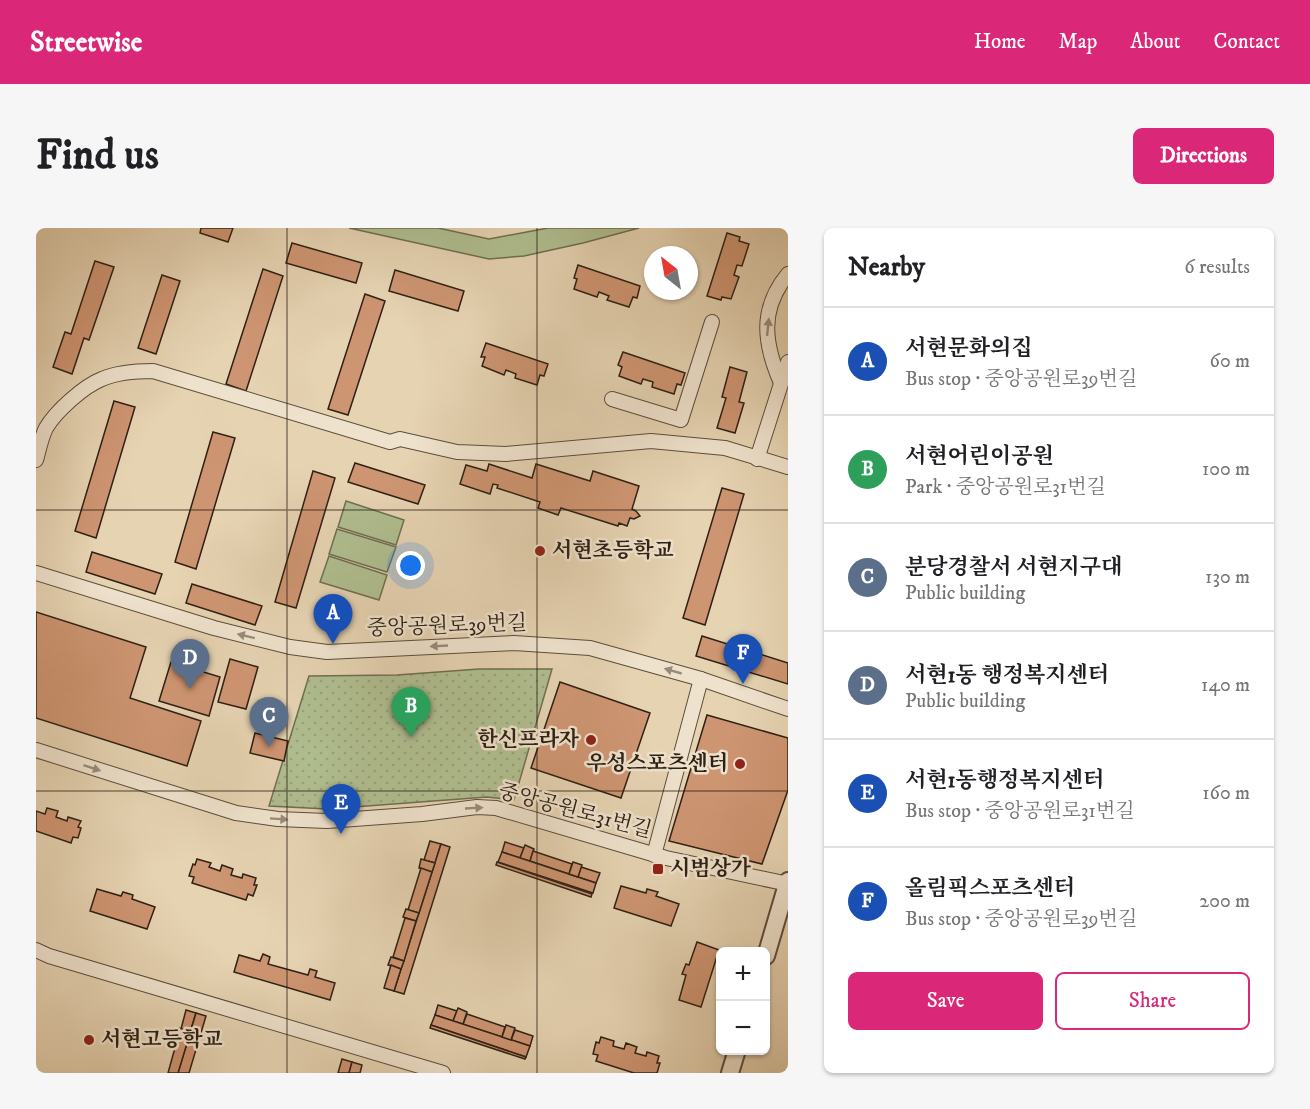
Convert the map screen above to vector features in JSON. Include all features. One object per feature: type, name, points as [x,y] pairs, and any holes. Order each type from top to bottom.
[{"type":"street","points":[[782,391],[766,337],[767,323],[777,292],[788,274]]},
{"type":"street","points":[[612,399],[681,420],[712,322]]},
{"type":"street","points":[[758,459],[782,391],[788,362]]},
{"type":"street","points":[[36,460],[46,429],[55,415],[68,403],[100,379],[137,371],[153,371],[390,442],[400,439],[457,452],[481,454],[530,453],[651,441],[725,447],[788,467]]},
{"type":"street","name":"중앙공원로39번길","points":[[36,573],[214,628],[290,647],[327,652],[476,644],[590,648],[701,679],[788,709]]},
{"type":"street","points":[[654,855],[701,679]]},
{"type":"street","name":"중앙공원로31번길","points":[[36,750],[236,813],[278,819],[327,821],[423,814],[477,807],[496,808],[654,855],[788,883]]},
{"type":"street","points":[[768,947],[788,883]]},
{"type":"street","points":[[36,950],[49,956],[443,1073]]},
{"type":"street","points":[[730,1073],[735,1055]]},
{"type":"green space","points":[[349,228],[438,228],[489,239],[548,228],[639,228],[524,256],[489,259]]},
{"type":"green space","points":[[346,501],[404,520],[396,545],[338,527]]},
{"type":"green space","points":[[337,529],[396,547],[387,572],[329,554]]},
{"type":"green space","points":[[329,556],[387,575],[379,600],[320,582]]},
{"type":"green space","points":[[479,669],[552,669],[514,800],[487,797],[327,809],[269,806],[309,676],[397,675]]},
{"type":"building","points":[[201,228],[233,228],[228,242],[200,233]]},
{"type":"building","points":[[727,233],[740,237],[739,241],[749,244],[742,266],[737,265],[734,275],[739,277],[731,299],[722,297],[721,300],[707,296]]},
{"type":"building","points":[[292,243],[362,263],[356,283],[286,263]]},
{"type":"building","points":[[95,261],[114,267],[89,340],[84,338],[72,374],[53,367],[65,332],[71,334]]},
{"type":"building","points":[[578,265],[640,286],[637,298],[633,297],[629,307],[607,300],[609,296],[599,292],[597,297],[574,289],[577,279],[574,278]]},
{"type":"building","points":[[263,269],[283,276],[246,391],[226,384]]},
{"type":"building","points":[[395,270],[464,291],[458,311],[389,291]]},
{"type":"building","points":[[162,275],[180,281],[156,354],[138,348]]},
{"type":"building","points":[[365,294],[385,301],[348,415],[328,409]]},
{"type":"building","points":[[486,343],[548,364],[544,376],[540,375],[537,385],[515,378],[516,374],[506,370],[504,375],[482,366],[485,357],[481,357]]},
{"type":"building","points":[[623,352],[685,373],[681,385],[677,384],[674,394],[652,387],[653,382],[643,379],[641,384],[619,376],[622,367],[618,365]]},
{"type":"building","points":[[730,367],[747,372],[739,402],[744,403],[735,433],[717,428],[726,398],[722,397]]},
{"type":"building","points":[[114,401],[135,407],[96,538],[75,531]]},
{"type":"building","points":[[213,432],[235,438],[196,569],[175,562]]},
{"type":"building","points":[[355,463],[425,485],[418,504],[348,482]]},
{"type":"building","points":[[489,464],[532,478],[536,464],[590,481],[593,471],[639,486],[632,509],[640,516],[630,518],[627,526],[619,523],[618,526],[561,508],[558,515],[538,508],[540,502],[497,488],[498,485],[493,484],[490,494],[460,484],[466,465],[487,471]]},
{"type":"building","points":[[313,471],[335,478],[296,608],[275,602]]},
{"type":"building","points":[[722,488],[744,494],[705,625],[683,618]]},
{"type":"building","points":[[92,552],[162,574],[155,594],[86,572]]},
{"type":"building","points":[[192,584],[262,606],[255,625],[186,603]]},
{"type":"building","points":[[36,612],[146,647],[130,698],[201,721],[187,766],[36,718]]},
{"type":"building","points":[[702,636],[788,663],[788,684],[696,656]]},
{"type":"building","points":[[230,659],[258,667],[246,709],[218,702]]},
{"type":"building","points":[[171,662],[220,677],[209,716],[159,701]]},
{"type":"building","name":"한신프라자","points":[[560,682],[650,713],[621,798],[531,768]]},
{"type":"building","name":"우성스포츠센터","points":[[707,715],[788,738],[788,790],[762,864],[669,841]]},
{"type":"building","points":[[255,733],[288,741],[284,761],[250,753]]},
{"type":"building","points":[[47,808],[58,811],[56,817],[67,821],[68,817],[81,821],[78,827],[81,828],[78,838],[73,837],[71,843],[36,831],[36,811],[45,814]]},
{"type":"building","points":[[430,841],[441,844],[435,863],[424,860]]},
{"type":"building","points":[[505,842],[524,848],[520,858],[502,852]]},
{"type":"building","points":[[441,844],[450,847],[404,994],[394,991]]},
{"type":"building","points":[[525,845],[534,849],[530,861],[520,858]]},
{"type":"building","points":[[533,851],[572,864],[569,874],[530,861]]},
{"type":"building","points":[[502,852],[596,883],[593,893],[498,862]]},
{"type":"building","points":[[197,859],[211,863],[209,867],[220,871],[222,865],[233,869],[231,875],[242,878],[243,874],[256,878],[254,885],[257,885],[253,896],[248,894],[246,900],[192,883],[194,877],[189,876]]},
{"type":"building","points":[[421,859],[435,863],[432,872],[419,868]]},
{"type":"building","points":[[497,862],[592,894],[591,897],[496,865]]},
{"type":"building","points":[[573,862],[582,865],[578,877],[569,874]]},
{"type":"building","points":[[581,867],[600,873],[596,883],[578,877]]},
{"type":"building","points":[[421,868],[432,872],[419,913],[408,910]]},
{"type":"building","points":[[621,886],[646,893],[647,889],[658,892],[656,896],[679,904],[671,926],[614,908]]},
{"type":"building","points":[[97,889],[121,896],[123,892],[133,895],[132,899],[155,907],[147,929],[90,911]]},
{"type":"building","points":[[406,909],[419,913],[416,921],[403,917]]},
{"type":"building","points":[[405,918],[416,921],[404,961],[393,957]]},
{"type":"building","points":[[697,942],[716,949],[716,960],[701,1007],[679,1000],[686,975],[682,974],[686,964],[689,965]]},
{"type":"building","points":[[263,954],[270,957],[268,964],[308,975],[310,969],[317,971],[315,977],[335,983],[330,1000],[234,972],[239,955],[260,961]]},
{"type":"building","points":[[391,957],[404,961],[401,969],[388,965]]},
{"type":"building","points":[[391,965],[401,969],[394,991],[384,988]]},
{"type":"building","points":[[438,1005],[457,1011],[453,1021],[435,1015]]},
{"type":"building","points":[[458,1008],[467,1012],[463,1024],[453,1021]]},
{"type":"building","points":[[186,1010],[196,1013],[190,1032],[181,1029]]},
{"type":"building","points":[[196,1013],[206,1016],[189,1073],[178,1073]]},
{"type":"building","points":[[467,1014],[505,1027],[502,1037],[463,1024]]},
{"type":"building","points":[[435,1015],[530,1046],[526,1057],[431,1025]]},
{"type":"building","points":[[431,1025],[526,1057],[525,1059],[430,1028]]},
{"type":"building","points":[[506,1025],[515,1028],[511,1040],[502,1037]]},
{"type":"building","points":[[179,1028],[190,1032],[188,1040],[177,1036]]},
{"type":"building","points":[[515,1030],[533,1036],[530,1046],[511,1040]]},
{"type":"building","points":[[178,1037],[188,1040],[178,1073],[168,1073]]},
{"type":"building","points":[[601,1037],[614,1041],[613,1046],[624,1049],[626,1043],[637,1047],[635,1053],[646,1056],[647,1052],[659,1056],[657,1063],[660,1063],[657,1073],[634,1073],[596,1061],[598,1055],[593,1054],[596,1042],[599,1043]]},
{"type":"building","points":[[342,1059],[352,1062],[349,1073],[338,1073]]},
{"type":"building","points":[[352,1062],[362,1065],[360,1073],[349,1073]]},
{"type":"place","name":"서현초등학교","points":[[540,551]]},
{"type":"place","name":"서현문화의집","points":[[333,644]]},
{"type":"place","name":"올림픽스포츠센터","points":[[743,684]]},
{"type":"place","name":"서현1동 행정복지센터","points":[[190,689]]},
{"type":"place","name":"서현어린이공원","points":[[411,737]]},
{"type":"place","name":"한신프라자","points":[[591,740]]},
{"type":"place","name":"분당경찰서 서현지구대","points":[[269,747]]},
{"type":"place","name":"우성스포츠센터","points":[[740,764]]},
{"type":"place","name":"서현1동행정복지센터","points":[[341,834]]},
{"type":"place","name":"시범상가","points":[[658,869]]},
{"type":"place","name":"서현고등학교","points":[[89,1040]]}]
